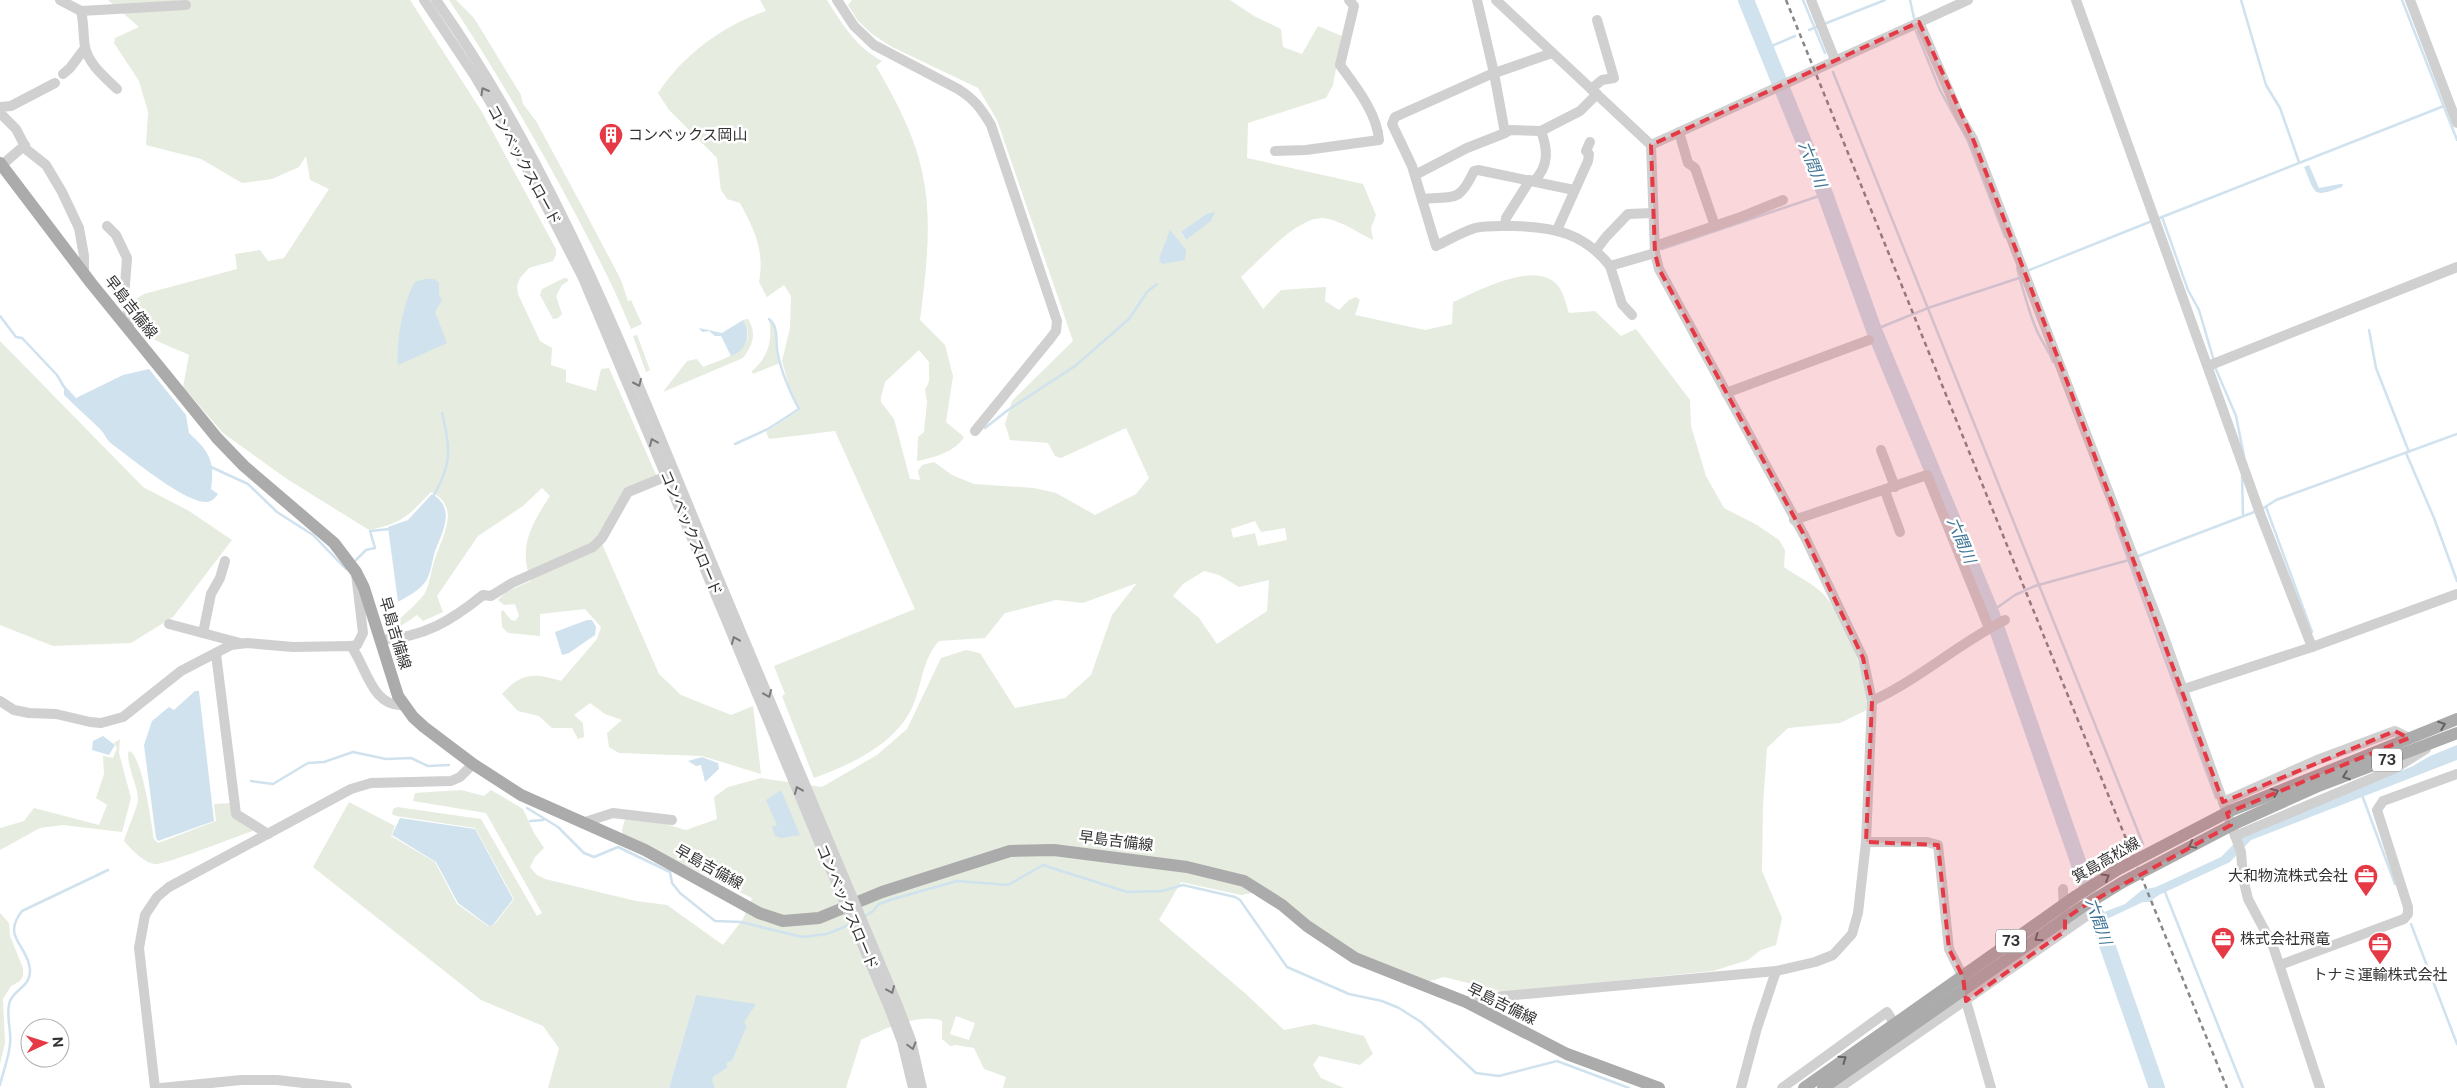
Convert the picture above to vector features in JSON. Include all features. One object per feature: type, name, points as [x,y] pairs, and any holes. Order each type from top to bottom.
[{"type":"main road","name":"早島吉備線","points":[[1,164],[129,331],[231,454],[334,543],[356,572],[370,604],[394,683],[404,705],[424,727],[473,764],[521,794],[645,850],[759,913],[783,921],[820,918],[900,886],[1010,851],[1054,850],[1186,867],[1244,881],[1282,905],[1307,926],[1355,958],[1466,1002],[1567,1054],[1659,1088]]},
{"type":"main road","name":"箕島高松線","points":[[1804,1088],[2076,896],[2117,870],[2229,812],[2457,720]]},
{"type":"main road","name":"箕島高松線","points":[[1823,1088],[2082,907],[2132,877],[2229,812],[2316,787],[2457,734]]},
{"type":"street","points":[[60,0],[81,11],[186,5]]},
{"type":"street","name":"コンベックスロード","points":[[424,0],[474,75],[558,226],[585,282],[821,834]]},
{"type":"street","name":"コンベックスロード","points":[[436,0],[482,70],[521,138],[545,181],[593,280],[821,834],[894,1008],[911,1040],[922,1088]]},
{"type":"street","points":[[837,0],[854,26],[874,45],[958,89],[977,102],[993,132],[1057,321],[1056,331],[975,431]]},
{"type":"street","points":[[1275,151],[1306,150],[1379,140],[1378,126],[1355,85],[1340,65],[1354,6],[1349,0]]},
{"type":"street","points":[[1477,0],[1494,73],[1505,133]]},
{"type":"street","points":[[1466,1002],[1483,998],[1776,971],[1815,962],[1833,955],[1852,934],[1858,913],[1866,842],[1872,701],[1863,658],[1805,537],[1794,520],[1659,269],[1655,249],[1651,145],[1496,0]]},
{"type":"street","points":[[1811,0],[1836,60]]},
{"type":"street","points":[[1651,145],[1968,0]]},
{"type":"street","points":[[2076,0],[2155,220],[2212,364],[2257,504],[2312,647]]},
{"type":"street","points":[[2410,0],[2455,111],[2457,123]]},
{"type":"street","points":[[81,11],[85,48],[97,70],[117,89]]},
{"type":"street","points":[[1415,175],[1467,148],[1510,130],[1541,131],[1580,111],[1602,80],[1614,78],[1597,20]]},
{"type":"street","points":[[1919,22],[1960,117],[1973,139],[2023,273],[2068,384],[2181,690],[2229,812],[2241,852],[2243,878],[2248,900],[2273,946],[2320,1088]]},
{"type":"street","points":[[63,74],[85,48]]},
{"type":"street","points":[[1378,126],[1494,73],[1552,53]]},
{"type":"street","points":[[0,108],[11,106],[55,83]]},
{"type":"street","points":[[0,113],[16,128],[27,150],[46,165],[52,174],[73,215],[82,242],[84,273]]},
{"type":"street","points":[[1395,117],[1392,124],[1415,175],[1436,246],[1476,228],[1505,226],[1538,227],[1557,230],[1580,239],[1596,250],[1610,266],[1622,304],[1632,315]]},
{"type":"street","points":[[1505,226],[1506,218],[1532,180],[1543,170],[1547,154],[1541,131]]},
{"type":"street","points":[[1679,132],[1688,163],[1695,168],[1715,226]]},
{"type":"street","points":[[1557,230],[1588,161],[1589,154],[1586,151],[1590,142]]},
{"type":"street","points":[[1,164],[25,145]]},
{"type":"street","points":[[1422,199],[1458,196],[1464,192],[1474,171],[1478,170],[1574,190]]},
{"type":"street","points":[[1610,266],[1783,200]]},
{"type":"street","points":[[1596,250],[1628,214],[1654,213]]},
{"type":"street","points":[[107,226],[116,234],[127,258],[125,264],[127,280],[124,298],[129,315],[129,331]]},
{"type":"street","points":[[2212,364],[2457,267]]},
{"type":"street","points":[[1726,393],[1868,340]]},
{"type":"street","points":[[1881,450],[1895,487]]},
{"type":"street","points":[[1794,520],[1885,491],[1927,475],[1989,628]]},
{"type":"street","points":[[382,640],[407,638],[455,618],[483,595],[491,596],[512,583],[594,547],[602,538],[628,492],[667,476]]},
{"type":"street","points":[[1885,491],[1900,532]]},
{"type":"street","points":[[203,633],[211,594],[220,578],[225,561]]},
{"type":"street","points":[[169,624],[242,643],[293,648],[357,645],[363,633],[358,606],[356,572]]},
{"type":"street","points":[[2181,690],[2312,647],[2457,594]]},
{"type":"street","points":[[1872,701],[1900,688],[1989,628],[2005,620]]},
{"type":"street","points":[[0,701],[14,710],[29,713],[56,714],[90,722],[114,720],[137,707],[181,671],[231,645],[242,643]]},
{"type":"street","points":[[351,646],[357,654],[374,689],[391,704],[404,705]]},
{"type":"street","points":[[216,654],[236,814],[268,834]]},
{"type":"street","points":[[2236,838],[2394,769],[2439,740]]},
{"type":"street","points":[[155,1088],[139,948],[144,915],[157,897],[169,887],[362,785],[451,781],[460,777],[473,764]]},
{"type":"street","points":[[2280,965],[2404,919],[2408,914],[2408,907],[2376,810],[2383,801],[2457,774]]},
{"type":"street","points":[[582,823],[613,813],[672,820]]},
{"type":"street","points":[[1866,842],[1927,842],[1938,845],[1949,950],[1963,977],[1966,1001],[1991,1088]]},
{"type":"street","points":[[2063,889],[2065,931]]},
{"type":"street","points":[[1839,1088],[2088,915]]},
{"type":"street","points":[[1741,1088],[1757,1028],[1776,971]]},
{"type":"street","name":"コンベックスロード","points":[[894,1008],[913,1088]]},
{"type":"street","points":[[1782,1088],[1887,1012],[1906,1042]]},
{"type":"street","points":[[161,1088],[241,1080],[277,1080],[347,1088]]},
{"type":"highlighted area","points":[[1919,22],[1973,139],[2068,384],[2223,802],[2395,731],[2409,738],[2227,813],[2231,825],[2082,907],[2065,919],[2065,931],[1966,1001],[1963,977],[1949,949],[1938,845],[1866,842],[1872,701],[1863,658],[1805,537],[1659,269],[1655,253],[1651,145]]},
{"type":"shaded area","points":[[108,0],[410,0],[482,112],[556,249],[553,261],[529,268],[520,278],[517,286],[518,294],[540,341],[552,348],[551,365],[566,370],[566,382],[596,391],[601,369],[609,368],[657,477],[629,488],[602,544],[659,674],[681,695],[731,715],[753,706],[761,774],[702,756],[619,753],[609,747],[607,733],[622,720],[605,714],[590,703],[574,715],[583,723],[584,737],[578,739],[572,728],[552,728],[539,716],[518,711],[502,694],[522,678],[529,676],[561,681],[597,639],[601,627],[585,609],[540,614],[540,636],[508,633],[502,627],[501,612],[503,610],[511,620],[515,621],[519,616],[515,604],[504,605],[498,600],[506,592],[531,581],[527,569],[526,547],[532,527],[550,496],[542,488],[523,506],[478,536],[437,596],[443,612],[423,621],[417,615],[398,628],[395,623],[420,600],[428,585],[447,523],[448,514],[446,506],[440,498],[431,492],[404,517],[390,524],[369,530],[287,479],[223,433],[183,387],[189,355],[158,342],[141,330],[135,322],[132,313],[133,301],[144,294],[237,269],[235,254],[260,250],[268,261],[284,258],[329,189],[310,180],[306,156],[299,167],[272,179],[242,183],[201,159],[146,145],[148,112],[139,81],[114,43],[115,38],[139,27]]},
{"type":"shaded area","points":[[449,0],[456,0],[474,18],[521,95],[523,104],[536,121],[621,280],[628,301],[631,300],[642,324],[631,329],[575,213],[499,78]]},
{"type":"shaded area","points":[[760,0],[827,0],[857,42],[882,61],[876,66],[903,117],[919,158],[925,190],[928,227],[920,320],[945,345],[953,376],[946,422],[964,437],[955,447],[937,456],[917,461],[918,437],[924,432],[927,402],[925,389],[929,376],[929,362],[919,350],[885,382],[881,397],[881,402],[894,419],[910,479],[920,480],[918,471],[922,465],[934,462],[952,475],[974,484],[1034,488],[1056,493],[1095,515],[1136,494],[1149,478],[1126,428],[1061,458],[1055,456],[1048,443],[1010,440],[1005,424],[1012,401],[1073,341],[997,120],[978,88],[892,47],[872,34],[858,21],[848,5],[852,0],[1230,0],[1254,16],[1281,29],[1283,47],[1302,54],[1318,26],[1342,36],[1333,85],[1326,98],[1248,123],[1247,158],[1363,184],[1376,215],[1371,228],[1373,240],[1328,219],[1312,220],[1301,225],[1279,241],[1241,277],[1263,309],[1281,290],[1326,287],[1325,301],[1339,310],[1349,300],[1356,297],[1360,300],[1355,315],[1425,330],[1452,324],[1453,302],[1492,285],[1522,276],[1537,276],[1549,279],[1561,290],[1569,313],[1595,311],[1621,336],[1636,329],[1690,400],[1691,426],[1706,476],[1724,508],[1757,525],[1779,540],[1785,550],[1784,567],[1811,584],[1825,596],[1848,634],[1864,680],[1869,709],[1840,723],[1788,728],[1767,748],[1763,805],[1762,871],[1782,918],[1776,945],[1761,950],[1748,960],[1713,971],[1504,992],[1444,977],[1427,982],[1355,952],[1309,924],[1267,890],[1241,895],[1181,882],[1159,920],[1246,994],[1284,1030],[1314,1024],[1364,1036],[1373,1054],[1360,1065],[1319,1056],[1313,1065],[1321,1078],[1344,1088],[1003,1088],[1006,1077],[984,1069],[974,1048],[950,1046],[942,1039],[942,1021],[924,1019],[901,1023],[861,1040],[846,1088],[715,1088],[711,1080],[727,1068],[727,1063],[732,1061],[747,1026],[696,995],[669,1088],[548,1088],[559,1048],[543,1026],[481,1000],[313,867],[349,802],[395,826],[391,836],[435,862],[457,904],[488,926],[494,925],[514,899],[475,828],[396,816],[392,814],[393,809],[397,807],[481,819],[537,916],[542,913],[486,813],[413,801],[415,793],[461,790],[484,796],[491,790],[523,809],[534,833],[544,848],[535,857],[530,867],[537,875],[545,879],[636,901],[667,905],[723,945],[743,919],[752,898],[623,835],[622,830],[625,819],[655,821],[686,830],[717,819],[714,797],[728,787],[761,778],[822,787],[877,755],[907,729],[941,658],[966,650],[980,653],[1015,708],[1065,698],[1091,675],[1112,615],[1137,583],[1083,603],[1056,600],[1005,613],[985,638],[939,641],[929,656],[912,708],[894,733],[883,743],[856,760],[814,778],[782,696],[785,694],[774,666],[915,609],[835,431],[769,439],[766,432],[800,410],[789,386],[782,361],[790,328],[791,296],[784,285],[767,297],[759,282],[761,260],[754,231],[740,203],[727,199],[721,190],[717,158],[669,110],[658,93],[679,66],[705,43],[734,24],[766,11]],"holes":[[[1214,213],[1186,240],[1181,233],[1206,214]],[[1255,521],[1261,532],[1285,528],[1287,540],[1258,546],[1255,533],[1233,538],[1231,529]],[[1204,571],[1219,575],[1239,587],[1269,580],[1267,611],[1217,644],[1199,618],[1173,596],[1183,584]],[[956,1016],[975,1023],[969,1040],[950,1034]]]},
{"type":"shaded area","points":[[567,278],[568,281],[562,285],[556,296],[562,314],[558,318],[553,319],[540,295],[542,289]]},
{"type":"shaded area","points":[[748,319],[751,324],[753,339],[743,358],[663,392],[687,361],[697,359],[703,367],[729,356],[744,346],[748,338],[748,330],[743,320]]},
{"type":"shaded area","points":[[769,320],[774,326],[780,363],[753,374],[752,371],[762,360],[770,342]]},
{"type":"shaded area","points":[[637,335],[650,370],[646,372],[633,336]]},
{"type":"shaded area","points":[[0,341],[143,487],[189,511],[232,540],[173,617],[131,643],[53,646],[0,625]]},
{"type":"shaded area","points":[[120,739],[119,753],[131,798],[122,832],[63,825],[40,828],[0,850],[0,828],[24,821],[34,808],[99,825],[107,805],[96,798],[104,774],[103,756],[113,758],[117,748],[114,743]]},
{"type":"shaded area","points":[[130,751],[135,757],[143,778],[154,839],[158,843],[216,821],[214,804],[231,803],[232,817],[256,830],[162,863],[155,864],[146,861],[124,841],[138,799],[128,759]]},
{"type":"shaded area","points":[[0,913],[9,923],[10,936],[23,968],[23,976],[20,981],[11,986],[3,999],[5,1043],[0,1064]]},
{"type":"water","points":[[2309,165],[2319,188],[2343,184],[2342,187],[2320,193],[2316,192],[2304,167]]},
{"type":"water","points":[[1215,212],[1211,221],[1186,240],[1181,232],[1206,214]]},
{"type":"water","points":[[1170,230],[1186,250],[1185,260],[1162,264],[1159,259]]},
{"type":"water","points":[[434,279],[439,283],[439,294],[442,300],[435,312],[447,343],[398,365],[399,334],[407,300],[415,282]]},
{"type":"water","points":[[743,320],[747,331],[746,341],[741,350],[731,356],[721,336],[715,336],[709,331],[702,332],[699,328],[722,333]]},
{"type":"water","points":[[149,369],[186,415],[189,433],[202,446],[209,458],[212,472],[211,489],[218,494],[210,501],[196,500],[185,495],[144,469],[110,443],[100,429],[64,395],[64,385],[76,398],[123,375]]},
{"type":"water","points":[[432,494],[444,506],[446,520],[444,528],[426,581],[417,590],[398,602],[388,527],[408,520]]},
{"type":"water","points":[[587,620],[592,620],[596,627],[595,635],[569,653],[562,655],[555,632]]},
{"type":"water","points":[[195,691],[199,691],[214,821],[158,841],[156,838],[144,745],[152,721],[169,707],[174,710]]},
{"type":"water","points":[[103,736],[115,745],[109,755],[92,750],[93,741]]},
{"type":"water","points":[[2457,745],[2457,760],[2251,840],[2230,862],[2159,895],[2149,902],[2143,902],[2107,919],[2104,912],[2125,904],[2142,890],[2156,887],[2221,857],[2240,838],[2413,766],[2430,756]]},
{"type":"water","points":[[702,757],[718,763],[719,769],[705,782],[701,765],[696,766],[688,761]]},
{"type":"water","points":[[781,790],[800,835],[781,838],[775,836],[772,827],[777,825],[766,800]]},
{"type":"water","points":[[400,818],[475,829],[513,899],[493,925],[489,926],[458,903],[436,862],[392,835]]},
{"type":"water","points":[[696,995],[756,1004],[744,1022],[747,1026],[732,1061],[727,1063],[727,1068],[713,1077],[712,1080],[715,1088],[669,1088]]},
{"type":"waterway","name":"六間川","points":[[1746,0],[1825,194],[1874,330],[1991,612],[2157,1088]]},
{"type":"waterway","points":[[1803,0],[1825,53]]},
{"type":"waterway","points":[[1824,24],[1885,0]]},
{"type":"waterway","points":[[1910,0],[1914,18]]},
{"type":"waterway","points":[[2241,0],[2266,85],[2280,108],[2299,162]]},
{"type":"waterway","points":[[2402,0],[2457,140]]},
{"type":"waterway","points":[[1809,30],[1819,26]]},
{"type":"waterway","points":[[1916,31],[1940,90],[1968,141],[2005,237]]},
{"type":"waterway","points":[[1767,48],[1795,36]]},
{"type":"waterway","points":[[1833,72],[2143,844]]},
{"type":"waterway","points":[[2157,219],[2444,106]]},
{"type":"waterway","points":[[1662,249],[1825,194]]},
{"type":"waterway","points":[[2162,217],[2188,290],[2199,310],[2214,361]]},
{"type":"waterway","points":[[2027,271],[2152,221]]},
{"type":"waterway","points":[[2017,268],[2034,323],[2053,362]]},
{"type":"waterway","points":[[1874,330],[1928,308],[2019,278]]},
{"type":"waterway","points":[[985,428],[1008,410],[1075,366],[1129,319],[1147,292],[1157,284]]},
{"type":"waterway","points":[[0,316],[16,337],[22,338],[57,375],[64,387]]},
{"type":"waterway","points":[[735,444],[768,429],[799,409],[788,387],[778,357],[774,325],[769,319]]},
{"type":"waterway","points":[[2369,330],[2376,368],[2409,452]]},
{"type":"waterway","points":[[2215,367],[2236,416],[2244,456]]},
{"type":"waterway","points":[[433,497],[444,475],[448,456],[447,437],[442,413]]},
{"type":"waterway","points":[[2262,509],[2276,500],[2457,434]]},
{"type":"waterway","points":[[2406,453],[2434,518],[2457,581]]},
{"type":"waterway","points":[[211,467],[248,484],[277,512],[313,535],[346,569]]},
{"type":"waterway","points":[[2242,476],[2243,515]]},
{"type":"waterway","points":[[2266,507],[2312,632]]},
{"type":"waterway","points":[[2136,557],[2257,511]]},
{"type":"waterway","points":[[2116,526],[2216,798]]},
{"type":"waterway","points":[[356,560],[366,550],[375,548],[370,531],[390,529]]},
{"type":"waterway","points":[[1991,612],[2015,595],[2035,586],[2129,560]]},
{"type":"waterway","points":[[251,781],[273,784],[308,763],[324,762],[353,752],[386,759],[411,758],[428,766],[449,765]]},
{"type":"waterway","points":[[2362,795],[2395,884]]},
{"type":"waterway","points":[[527,808],[558,827],[584,853],[594,857],[618,847],[670,872],[672,883],[680,893],[715,921],[741,922],[802,937],[827,934],[851,924]]},
{"type":"waterway","points":[[530,821],[543,820]]},
{"type":"waterway","points":[[863,917],[872,912],[879,904],[957,881],[1008,885],[1043,865],[1127,892],[1162,891],[1183,885],[1235,897],[1240,900],[1287,967],[1349,994],[1382,1001],[1399,1008],[1421,1022],[1476,1073],[1499,1076],[1557,1061],[1629,1088]]},
{"type":"waterway","points":[[0,1085],[10,1044],[8,1011],[10,1001],[15,993],[25,984],[30,975],[28,961],[15,935],[16,920],[22,911],[108,870]]},
{"type":"waterway","points":[[2165,892],[2243,1088]]},
{"type":"waterway","points":[[2098,919],[2108,914]]},
{"type":"waterway","points":[[2411,924],[2457,1044]]},
{"type":"railway","points":[[1786,0],[2227,1088]]},
{"type":"place","name":"コンベックス岡山","points":[[611,156]]},
{"type":"place","name":"大和物流株式会社","points":[[2366,897]]},
{"type":"place","name":"株式会社飛竜","points":[[2223,960]]},
{"type":"place","name":"トナミ運輸株式会社","points":[[2380,965]]}]
